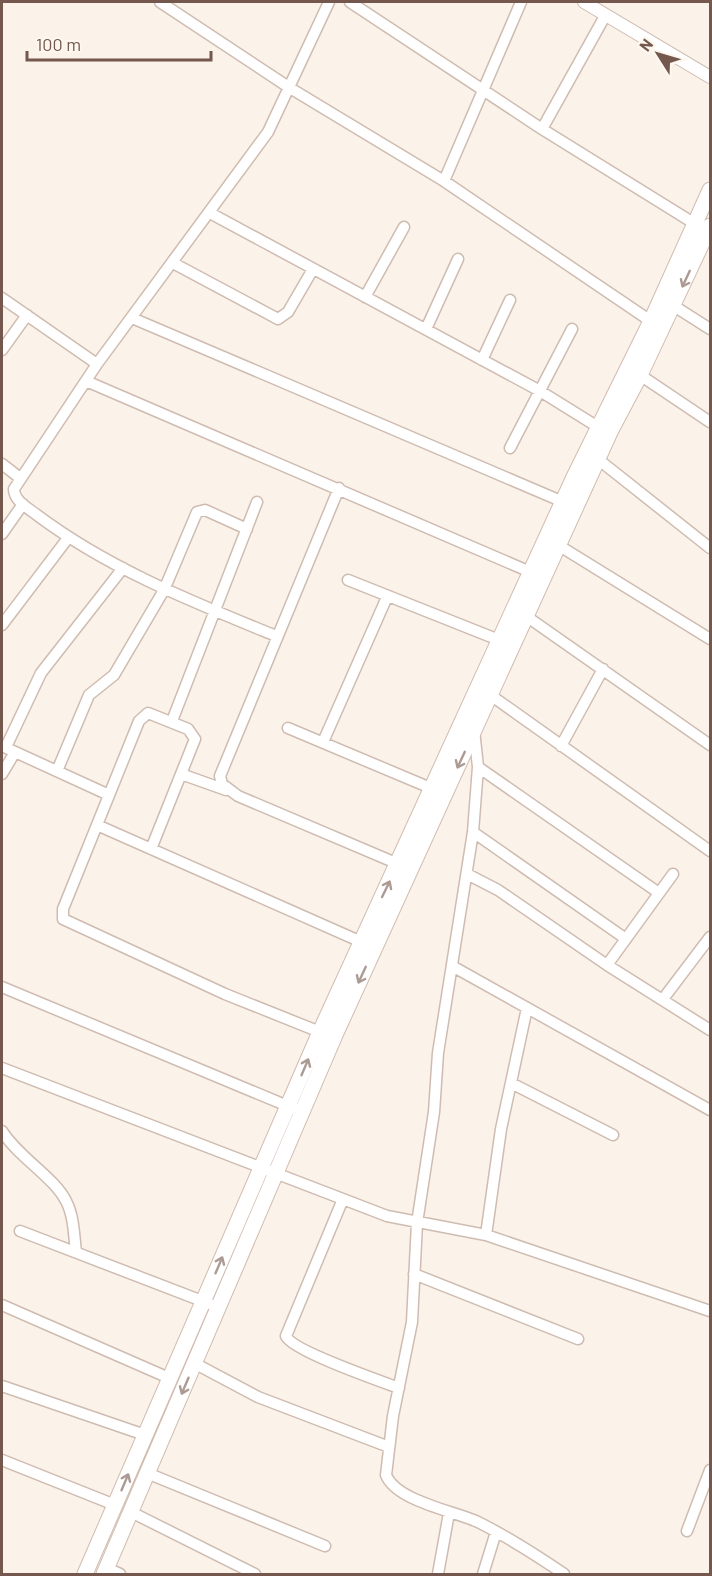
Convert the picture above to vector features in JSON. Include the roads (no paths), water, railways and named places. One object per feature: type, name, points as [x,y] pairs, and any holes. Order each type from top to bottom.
[{"type":"main road","points":[[404,867],[433,789],[467,715],[506,642],[592,455],[640,375],[657,325],[674,306],[706,229],[711,190]]},
{"type":"main road","points":[[592,455],[598,427],[657,325],[706,229]]},
{"type":"main road","points":[[110,1572],[130,1512],[194,1363],[211,1304],[260,1169],[295,1108],[404,867],[474,731],[506,642],[526,616],[537,574],[558,545],[569,505]]},
{"type":"main road","points":[[84,1575],[169,1378],[211,1304],[277,1174],[295,1108],[320,1032],[368,945]]},
{"type":"street","points":[[160,2],[290,88],[444,181],[657,325]]},
{"type":"street","points":[[276,636],[164,590],[68,538],[23,504],[14,495],[14,489],[97,364],[268,132],[329,2]]},
{"type":"street","points":[[350,2],[542,129],[706,229]]},
{"type":"street","points":[[444,181],[521,2]]},
{"type":"street","points":[[584,2],[711,77]]},
{"type":"street","points":[[542,129],[605,16]]},
{"type":"street","points":[[210,213],[426,329],[598,427]]},
{"type":"street","points":[[365,297],[404,227]]},
{"type":"street","points":[[426,329],[458,259]]},
{"type":"street","points":[[173,263],[278,319],[288,312],[313,269]]},
{"type":"street","points":[[2,298],[97,364]]},
{"type":"street","points":[[482,360],[510,300]]},
{"type":"street","points":[[674,306],[711,329]]},
{"type":"street","points":[[2,350],[27,315]]},
{"type":"street","points":[[132,318],[569,505]]},
{"type":"street","points":[[510,448],[572,329]]},
{"type":"street","points":[[640,375],[711,422]]},
{"type":"street","points":[[86,381],[537,574]]},
{"type":"street","points":[[592,455],[711,548]]},
{"type":"street","points":[[2,464],[20,478]]},
{"type":"street","points":[[228,791],[222,784],[220,776],[276,636],[339,489]]},
{"type":"street","points":[[172,722],[213,610],[257,502]]},
{"type":"street","points":[[2,534],[23,504]]},
{"type":"street","points":[[57,771],[89,695],[114,675],[164,590],[197,512],[205,510],[247,529]]},
{"type":"street","points":[[2,626],[68,538]]},
{"type":"street","points":[[558,545],[711,639]]},
{"type":"street","points":[[2,774],[8,748],[41,673],[123,568]]},
{"type":"street","points":[[348,580],[506,642]]},
{"type":"street","points":[[322,742],[387,597]]},
{"type":"street","points":[[526,616],[711,745]]},
{"type":"street","points":[[561,746],[603,669]]},
{"type":"street","points":[[489,694],[711,851]]},
{"type":"street","points":[[151,849],[195,739],[188,729],[154,714],[143,716],[63,909],[63,919],[225,994],[320,1032]]},
{"type":"street","points":[[467,715],[474,731],[478,767],[473,832],[438,1053],[434,1112],[417,1223],[412,1322],[386,1475],[392,1486],[449,1513],[476,1521],[564,1575]]},
{"type":"street","points":[[288,728],[433,789]]},
{"type":"street","points":[[8,748],[110,795]]},
{"type":"street","points":[[478,767],[659,893]]},
{"type":"street","points":[[181,774],[228,791],[404,867]]},
{"type":"street","points":[[98,825],[368,945]]},
{"type":"street","points":[[473,832],[626,939]]},
{"type":"street","points":[[467,874],[498,890],[607,965],[711,1030]]},
{"type":"street","points":[[607,965],[673,874]]},
{"type":"street","points":[[663,999],[711,936]]},
{"type":"street","points":[[452,966],[711,1110]]},
{"type":"street","points":[[2,987],[295,1108]]},
{"type":"street","points":[[486,1235],[501,1129],[527,1008]]},
{"type":"street","points":[[2,1068],[387,1216],[486,1235],[711,1311]]},
{"type":"street","points":[[511,1083],[613,1135]]},
{"type":"street","points":[[2,1131],[9,1144],[58,1189],[66,1201],[76,1252]]},
{"type":"street","points":[[343,1199],[286,1336],[292,1343],[319,1356],[399,1388]]},
{"type":"street","points":[[20,1231],[211,1304]]},
{"type":"street","points":[[414,1274],[578,1339]]},
{"type":"street","points":[[2,1305],[169,1378]]},
{"type":"street","points":[[194,1363],[258,1397],[389,1447]]},
{"type":"street","points":[[2,1386],[145,1435]]},
{"type":"street","points":[[2,1460],[115,1505]]},
{"type":"street","points":[[687,1531],[711,1470]]},
{"type":"street","points":[[147,1473],[325,1546]]},
{"type":"street","points":[[130,1512],[255,1575]]},
{"type":"street","points":[[438,1575],[449,1513]]},
{"type":"street","points":[[483,1575],[495,1532]]}]
